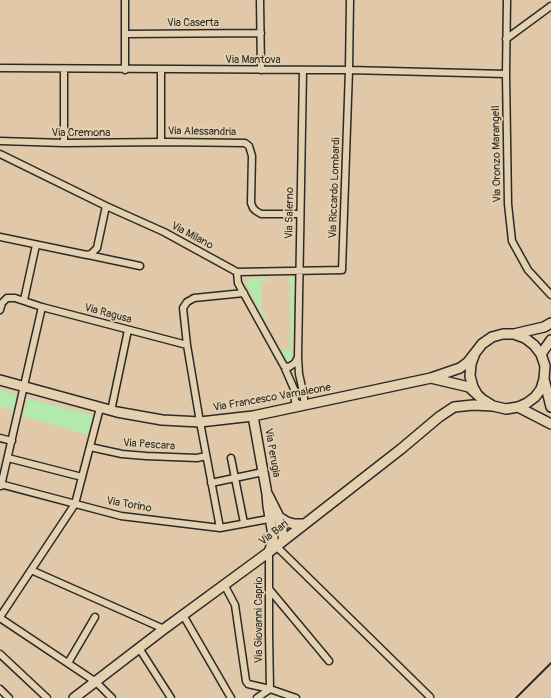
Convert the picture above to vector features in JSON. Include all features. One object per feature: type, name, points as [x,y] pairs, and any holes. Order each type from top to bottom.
[{"type":"main road","points":[[477,394],[470,376],[471,364],[475,353],[482,344],[492,337],[503,334],[514,334],[544,327],[551,323]]},
{"type":"main road","points":[[431,378],[469,387],[482,399],[493,406],[506,409],[518,407],[527,403],[535,397],[541,389],[544,379],[545,366],[541,354],[534,345],[525,338],[514,334]]},
{"type":"main road","points":[[541,354],[551,340]]},
{"type":"main road","name":"Via Francesco Vamaleone","points":[[0,380],[111,411],[162,420],[200,422],[253,416],[431,378],[460,368],[468,362],[475,353]]},
{"type":"main road","points":[[544,379],[551,407]]},
{"type":"main road","name":"Via Bari","points":[[74,698],[273,546],[284,540],[402,449],[439,417],[454,407],[473,405],[493,406]]},
{"type":"main road","points":[[518,407],[551,424]]},
{"type":"main road","name":"Via Perugia","points":[[253,416],[267,494],[275,518]]},
{"type":"main road","points":[[275,518],[294,524],[304,524]]},
{"type":"main road","points":[[273,546],[272,529],[275,518]]},
{"type":"main road","points":[[275,518],[284,540]]},
{"type":"main road","points":[[272,529],[284,540]]},
{"type":"street","points":[[125,0],[125,70]]},
{"type":"street","points":[[260,0],[261,70]]},
{"type":"street","name":"Via Riccardo Lombardi","points":[[236,272],[342,270],[350,0]]},
{"type":"street","name":"Via Oronzo Marangell","points":[[507,0],[506,74],[508,204],[512,241],[528,270],[551,295]]},
{"type":"street","points":[[506,39],[551,6]]},
{"type":"street","name":"Via Caserta","points":[[125,34],[261,33]]},
{"type":"street","name":"Via Mantova","points":[[0,68],[125,70],[349,70],[506,74]]},
{"type":"street","points":[[64,69],[64,143]]},
{"type":"street","points":[[161,70],[161,142]]},
{"type":"street","name":"Via Salerno","points":[[303,70],[298,357],[299,374],[304,396],[304,406]]},
{"type":"street","name":"Via Cremona","points":[[0,141],[64,143],[161,142]]},
{"type":"street","name":"Via Alessandria","points":[[161,142],[245,143],[249,146],[252,156],[251,203],[253,208],[261,214],[300,214]]},
{"type":"street","name":"Via Milano","points":[[0,154],[106,206],[164,232],[236,272]]},
{"type":"street","points":[[87,255],[91,254],[97,248],[106,206]]},
{"type":"street","points":[[0,237],[140,266]]},
{"type":"street","points":[[0,310],[2,303],[7,298],[24,300],[36,245]]},
{"type":"street","points":[[236,272],[238,283],[284,366],[294,389],[295,402],[304,406]]},
{"type":"street","points":[[220,528],[186,345],[183,308],[194,298],[244,293]]},
{"type":"street","name":"Via Ragusa","points":[[24,300],[42,307],[186,345]]},
{"type":"street","points":[[1,485],[25,387],[42,307]]},
{"type":"street","points":[[111,411],[128,330]]},
{"type":"street","points":[[284,366],[289,366],[295,363],[298,357]]},
{"type":"street","points":[[100,408],[74,504],[0,618],[96,682],[112,698]]},
{"type":"street","points":[[0,438],[12,441]]},
{"type":"street","name":"Via Pescara","points":[[90,447],[122,454],[146,456],[197,458],[206,456]]},
{"type":"street","points":[[8,458],[82,477]]},
{"type":"street","points":[[231,458],[244,523]]},
{"type":"street","points":[[211,483],[263,472]]},
{"type":"street","name":"Via Torino","points":[[1,485],[121,516],[220,528],[275,518]]},
{"type":"street","points":[[256,521],[265,524],[272,529]]},
{"type":"street","points":[[273,546],[430,696]]},
{"type":"street","name":"Via Giovanni Caprio","points":[[270,688],[269,589],[273,546]]},
{"type":"street","points":[[31,570],[164,629]]},
{"type":"street","points":[[223,585],[235,605],[246,681],[248,684],[270,688],[284,696],[296,698]]},
{"type":"street","points":[[269,589],[329,661]]},
{"type":"street","points":[[183,615],[231,698]]},
{"type":"street","points":[[68,663],[95,618]]},
{"type":"street","points":[[139,648],[171,698]]},
{"type":"street","points":[[0,654],[47,698]]},
{"type":"street","points":[[257,698],[270,688]]},
{"type":"street","points":[[0,689],[9,698]]},
{"type":"green space","points":[[268,278],[268,282],[261,282],[261,308],[267,320],[265,321],[247,285],[250,279]]},
{"type":"green space","points":[[287,278],[294,278],[292,358],[290,362],[287,361],[282,351],[290,349],[290,281]]},
{"type":"green space","points":[[0,390],[19,395],[15,411],[0,407]]},
{"type":"green space","points":[[28,399],[95,416],[89,435],[23,417]]},
{"type":"railway","points":[[516,698],[551,663]]}]
